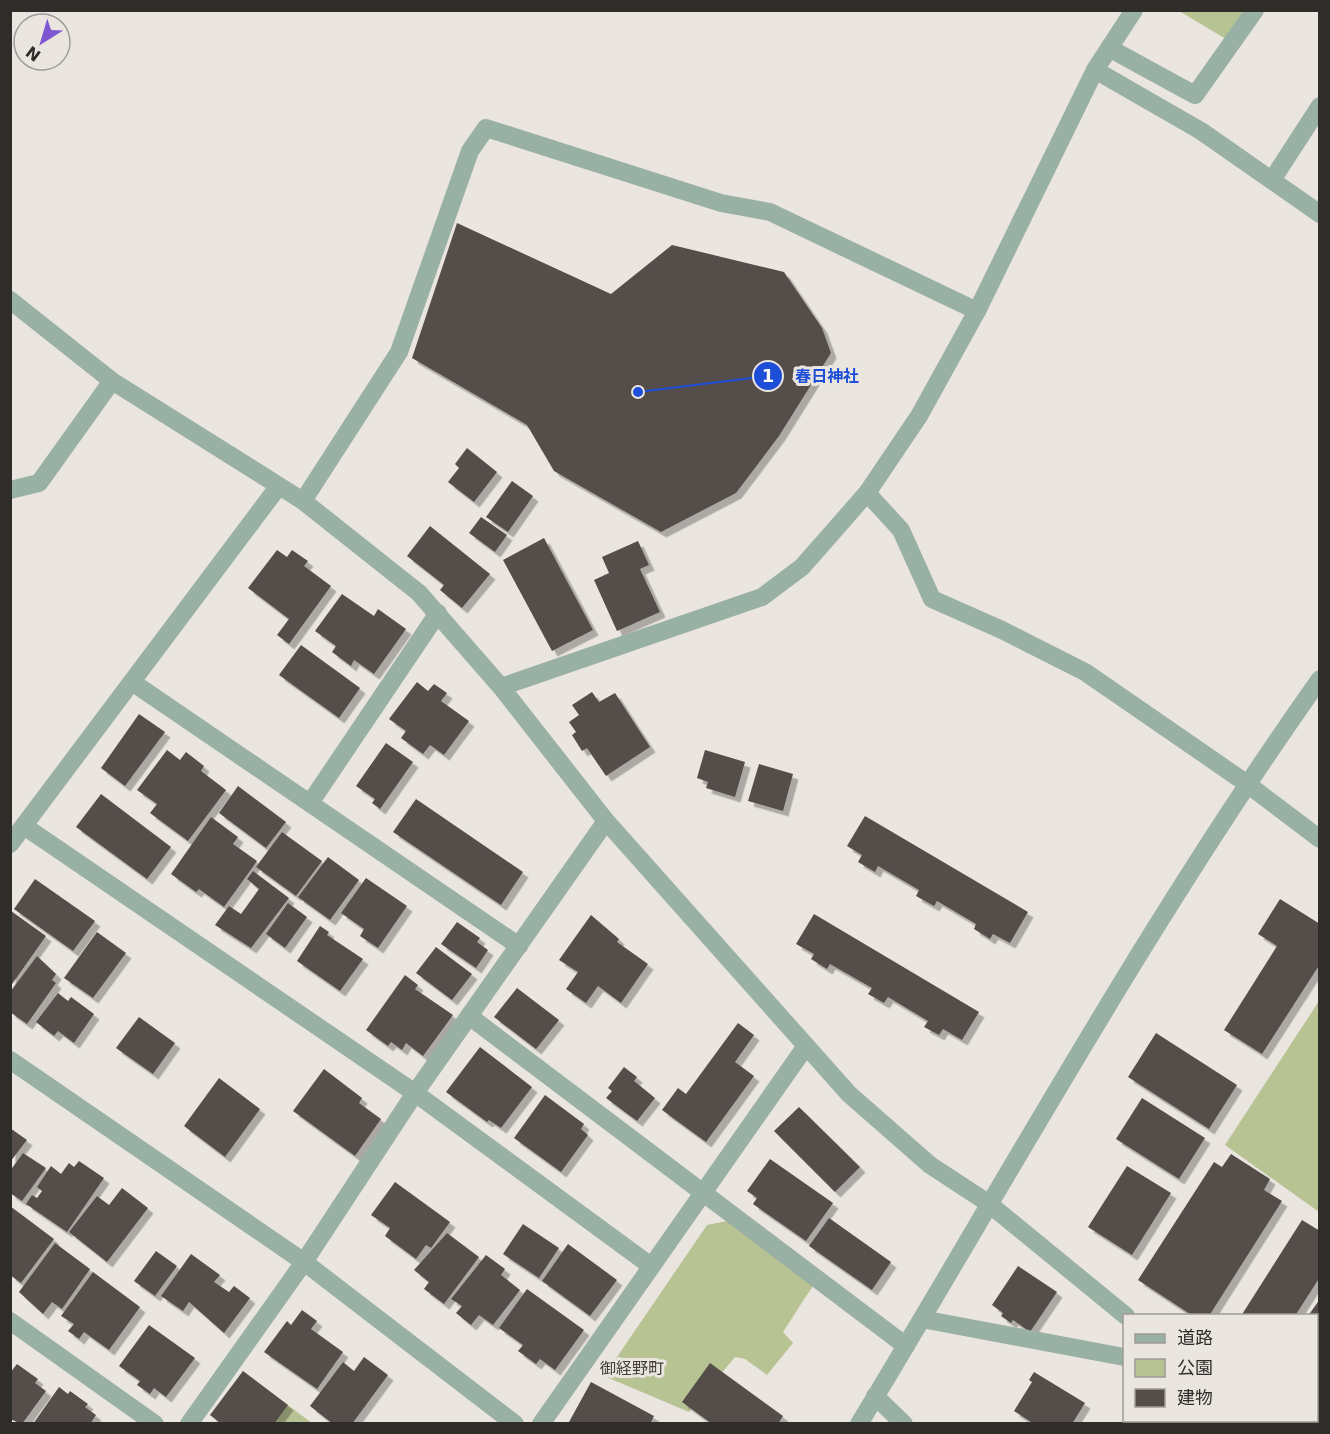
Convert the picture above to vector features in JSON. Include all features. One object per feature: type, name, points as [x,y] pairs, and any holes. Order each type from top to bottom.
[{"type":"street","points":[[501,687],[762,597],[802,567],[867,493],[919,416],[978,311],[1095,70],[1134,10]]},
{"type":"street","points":[[1109,48],[1195,95],[1255,10]]},
{"type":"street","points":[[1095,70],[1201,131],[1320,214]]},
{"type":"street","points":[[1272,180],[1320,106]]},
{"type":"street","points":[[303,501],[399,352],[470,151],[486,128],[721,203],[770,212],[978,311]]},
{"type":"street","points":[[10,300],[112,381],[303,501],[398,574],[438,613],[501,687],[606,820],[849,1094],[930,1165],[988,1203],[1124,1314]]},
{"type":"street","points":[[10,490],[39,483],[112,381]]},
{"type":"street","points":[[10,844],[278,487]]},
{"type":"street","points":[[867,493],[901,530],[932,599],[1085,672],[1246,783],[1320,839]]},
{"type":"street","points":[[310,803],[438,613]]},
{"type":"street","points":[[859,1424],[988,1203],[1246,783],[1320,679]]},
{"type":"street","points":[[132,681],[519,946]]},
{"type":"street","points":[[189,1424],[304,1262],[415,1093],[606,820]]},
{"type":"street","points":[[24,826],[415,1093],[651,1266]]},
{"type":"street","points":[[469,1016],[906,1346]]},
{"type":"street","points":[[541,1424],[806,1046]]},
{"type":"street","points":[[10,1060],[304,1262],[515,1424]]},
{"type":"street","points":[[922,1319],[1123,1357]]},
{"type":"street","points":[[10,1321],[155,1424]]},
{"type":"street","points":[[876,1396],[904,1424]]},
{"type":"green space","points":[[1179,11],[1248,11],[1226,39]]},
{"type":"green space","points":[[1319,1001],[1319,1212],[1225,1145]]},
{"type":"green space","points":[[732,1220],[816,1281],[783,1332],[793,1343],[767,1375],[745,1359],[735,1357],[689,1412],[604,1376],[707,1225]]},
{"type":"green space","points":[[285,1403],[312,1423],[270,1424]]},
{"type":"building","points":[[457,223],[611,294],[672,245],[784,272],[822,328],[831,353],[779,436],[736,493],[661,532],[554,471],[527,425],[412,358]]},
{"type":"building","points":[[467,448],[497,472],[474,502],[448,482],[459,468],[455,464]]},
{"type":"building","points":[[512,481],[533,496],[508,532],[486,517]]},
{"type":"building","points":[[481,517],[507,535],[495,552],[469,533]]},
{"type":"building","points":[[430,526],[490,574],[462,608],[440,590],[444,585],[407,556]]},
{"type":"building","points":[[544,538],[593,630],[552,651],[503,560]]},
{"type":"building","points":[[638,541],[649,565],[640,569],[660,612],[617,631],[594,580],[609,573],[602,557]]},
{"type":"building","points":[[277,550],[287,557],[292,550],[308,561],[304,566],[331,586],[289,644],[277,635],[289,619],[248,588]]},
{"type":"building","points":[[342,594],[374,616],[378,609],[406,629],[374,674],[354,660],[351,666],[332,652],[336,646],[315,631]]},
{"type":"building","points":[[301,645],[360,688],[339,718],[279,675]]},
{"type":"building","points":[[417,682],[428,691],[434,684],[447,693],[441,701],[469,721],[444,755],[430,745],[423,754],[401,738],[406,731],[389,719]]},
{"type":"building","points":[[592,692],[599,702],[615,693],[650,747],[606,776],[587,748],[582,751],[572,735],[576,732],[569,722],[579,715],[572,705]]},
{"type":"building","points":[[139,714],[165,732],[125,786],[101,768]]},
{"type":"building","points":[[386,743],[413,762],[380,809],[372,803],[375,799],[356,786]]},
{"type":"building","points":[[167,750],[180,760],[186,752],[204,766],[201,771],[226,790],[188,841],[150,813],[157,804],[137,790]]},
{"type":"building","points":[[705,750],[745,762],[735,797],[706,788],[708,782],[697,778]]},
{"type":"building","points":[[759,764],[793,774],[783,811],[748,801]]},
{"type":"building","points":[[238,786],[286,822],[266,848],[219,813]]},
{"type":"building","points":[[101,794],[171,847],[147,879],[76,827]]},
{"type":"building","points":[[416,799],[523,872],[501,905],[393,832]]},
{"type":"building","points":[[865,816],[1028,912],[1010,943],[993,934],[990,939],[974,929],[976,924],[937,901],[934,906],[916,896],[919,890],[878,866],[875,872],[858,862],[862,855],[847,846]]},
{"type":"building","points":[[211,817],[238,837],[233,844],[257,861],[224,907],[199,889],[196,892],[171,874]]},
{"type":"building","points":[[282,832],[322,861],[296,896],[256,867]]},
{"type":"building","points":[[328,857],[359,880],[330,920],[298,897]]},
{"type":"building","points":[[253,871],[289,898],[251,948],[215,925],[229,906],[241,914],[259,889],[247,879]]},
{"type":"building","points":[[366,878],[407,906],[378,948],[360,936],[364,929],[341,913]]},
{"type":"building","points":[[35,879],[95,921],[73,951],[14,909]]},
{"type":"building","points":[[1280,899],[1320,924],[1320,964],[1262,1054],[1224,1030],[1277,946],[1258,934]]},
{"type":"building","points":[[288,903],[307,917],[285,948],[266,934]]},
{"type":"building","points":[[11,911],[46,936],[10,987],[10,913]]},
{"type":"building","points":[[814,914],[979,1012],[962,1040],[943,1029],[939,1035],[924,1027],[928,1021],[888,997],[884,1003],[868,994],[872,988],[830,964],[827,969],[811,959],[814,954],[796,944]]},
{"type":"building","points":[[591,915],[619,939],[617,942],[648,964],[621,1003],[598,986],[586,1003],[566,989],[578,972],[559,960]]},
{"type":"building","points":[[457,922],[480,938],[477,942],[488,950],[476,968],[441,944]]},
{"type":"building","points":[[320,926],[329,932],[327,935],[363,959],[340,991],[297,961]]},
{"type":"building","points":[[97,932],[126,953],[93,998],[64,978]]},
{"type":"building","points":[[436,947],[472,974],[452,1000],[416,973]]},
{"type":"building","points":[[37,956],[56,974],[52,980],[56,983],[27,1024],[10,1012],[10,992]]},
{"type":"building","points":[[405,975],[418,985],[415,989],[453,1015],[423,1056],[406,1043],[402,1050],[391,1042],[388,1046],[366,1030]]},
{"type":"building","points":[[517,988],[559,1020],[536,1049],[494,1017]]},
{"type":"building","points":[[58,993],[68,1001],[71,997],[94,1014],[74,1043],[58,1031],[54,1036],[36,1022]]},
{"type":"building","points":[[139,1017],[175,1043],[153,1074],[116,1048]]},
{"type":"building","points":[[738,1023],[754,1035],[735,1062],[754,1076],[706,1142],[662,1110],[678,1088],[686,1094]]},
{"type":"building","points":[[1156,1033],[1237,1085],[1209,1129],[1128,1077]]},
{"type":"building","points":[[480,1047],[532,1087],[501,1128],[489,1120],[487,1122],[446,1092]]},
{"type":"building","points":[[624,1067],[637,1077],[634,1081],[655,1098],[637,1121],[606,1098],[612,1091],[608,1088]]},
{"type":"building","points":[[324,1069],[362,1098],[359,1103],[381,1119],[355,1156],[293,1111]]},
{"type":"building","points":[[219,1078],[260,1109],[225,1157],[184,1126]]},
{"type":"building","points":[[545,1095],[584,1124],[581,1129],[588,1135],[561,1172],[514,1138]]},
{"type":"building","points":[[1142,1098],[1205,1138],[1179,1179],[1116,1139]]},
{"type":"building","points":[[799,1107],[860,1167],[835,1192],[774,1131]]},
{"type":"building","points":[[10,1128],[27,1140],[10,1162]]},
{"type":"building","points":[[23,1153],[46,1168],[22,1201],[10,1193],[10,1171]]},
{"type":"building","points":[[1231,1154],[1270,1179],[1264,1190],[1282,1201],[1210,1314],[1190,1314],[1138,1280],[1214,1162],[1222,1167]]},
{"type":"building","points":[[770,1159],[833,1203],[806,1241],[753,1204],[757,1198],[747,1191]]},
{"type":"building","points":[[79,1161],[104,1178],[67,1232],[26,1204],[32,1195],[37,1198],[42,1191],[37,1187],[51,1166],[61,1174],[69,1163],[74,1167]]},
{"type":"building","points":[[1127,1166],[1171,1193],[1132,1255],[1088,1227]]},
{"type":"building","points":[[395,1182],[450,1222],[431,1248],[426,1245],[416,1259],[385,1236],[390,1228],[371,1215]]},
{"type":"building","points":[[122,1188],[148,1208],[107,1262],[69,1232],[97,1196],[109,1205]]},
{"type":"building","points":[[10,1206],[54,1239],[21,1283],[10,1275]]},
{"type":"building","points":[[829,1218],[891,1262],[872,1290],[809,1246]]},
{"type":"building","points":[[1302,1220],[1320,1231],[1320,1277],[1296,1314],[1242,1314]]},
{"type":"building","points":[[523,1224],[559,1248],[539,1278],[503,1254]]},
{"type":"building","points":[[447,1233],[479,1257],[444,1304],[424,1289],[429,1282],[414,1270]]},
{"type":"building","points":[[55,1243],[90,1269],[62,1309],[52,1302],[43,1314],[19,1292]]},
{"type":"building","points":[[568,1244],[617,1280],[590,1316],[542,1281]]},
{"type":"building","points":[[156,1251],[177,1266],[155,1296],[134,1281]]},
{"type":"building","points":[[191,1254],[220,1275],[214,1282],[229,1292],[234,1286],[250,1298],[224,1333],[189,1302],[183,1311],[161,1296]]},
{"type":"building","points":[[486,1255],[505,1269],[501,1275],[520,1290],[493,1325],[479,1315],[471,1325],[456,1313],[462,1306],[451,1299]]},
{"type":"building","points":[[1018,1266],[1057,1292],[1030,1332],[1013,1320],[1011,1323],[1001,1316],[1003,1313],[992,1305]]},
{"type":"building","points":[[93,1272],[140,1307],[109,1350],[84,1332],[79,1339],[68,1331],[74,1324],[61,1316]]},
{"type":"building","points":[[527,1289],[584,1330],[555,1370],[540,1359],[536,1364],[518,1351],[523,1345],[499,1328]]},
{"type":"building","points":[[1320,1299],[1320,1384],[1318,1386],[1318,1314],[1309,1314]]},
{"type":"building","points":[[302,1310],[317,1321],[311,1329],[343,1352],[317,1389],[264,1352],[287,1321],[291,1325]]},
{"type":"building","points":[[149,1325],[195,1358],[166,1397],[154,1388],[150,1394],[137,1385],[140,1381],[119,1366]]},
{"type":"building","points":[[364,1357],[388,1375],[352,1424],[333,1424],[310,1406],[343,1362],[354,1371]]},
{"type":"building","points":[[710,1363],[783,1416],[778,1424],[712,1424],[682,1402]]},
{"type":"building","points":[[17,1364],[38,1379],[35,1383],[46,1391],[22,1424],[10,1419],[10,1373]]},
{"type":"building","points":[[243,1371],[288,1405],[274,1424],[217,1424],[219,1422],[210,1415]]},
{"type":"building","points":[[1034,1372],[1085,1403],[1072,1424],[1034,1424],[1014,1411],[1032,1382],[1029,1380]]},
{"type":"building","points":[[591,1382],[654,1416],[650,1424],[569,1422]]},
{"type":"building","points":[[59,1387],[68,1394],[70,1391],[88,1404],[85,1407],[96,1415],[90,1424],[33,1424]]},
{"type":"building","points":[[1152,1422],[1188,1422],[1186,1424],[1151,1424]]},
{"type":"place","name":"春日神社","points":[[638,392]]},
{"type":"district","name":"御経野町","points":[[632,1368]]}]
